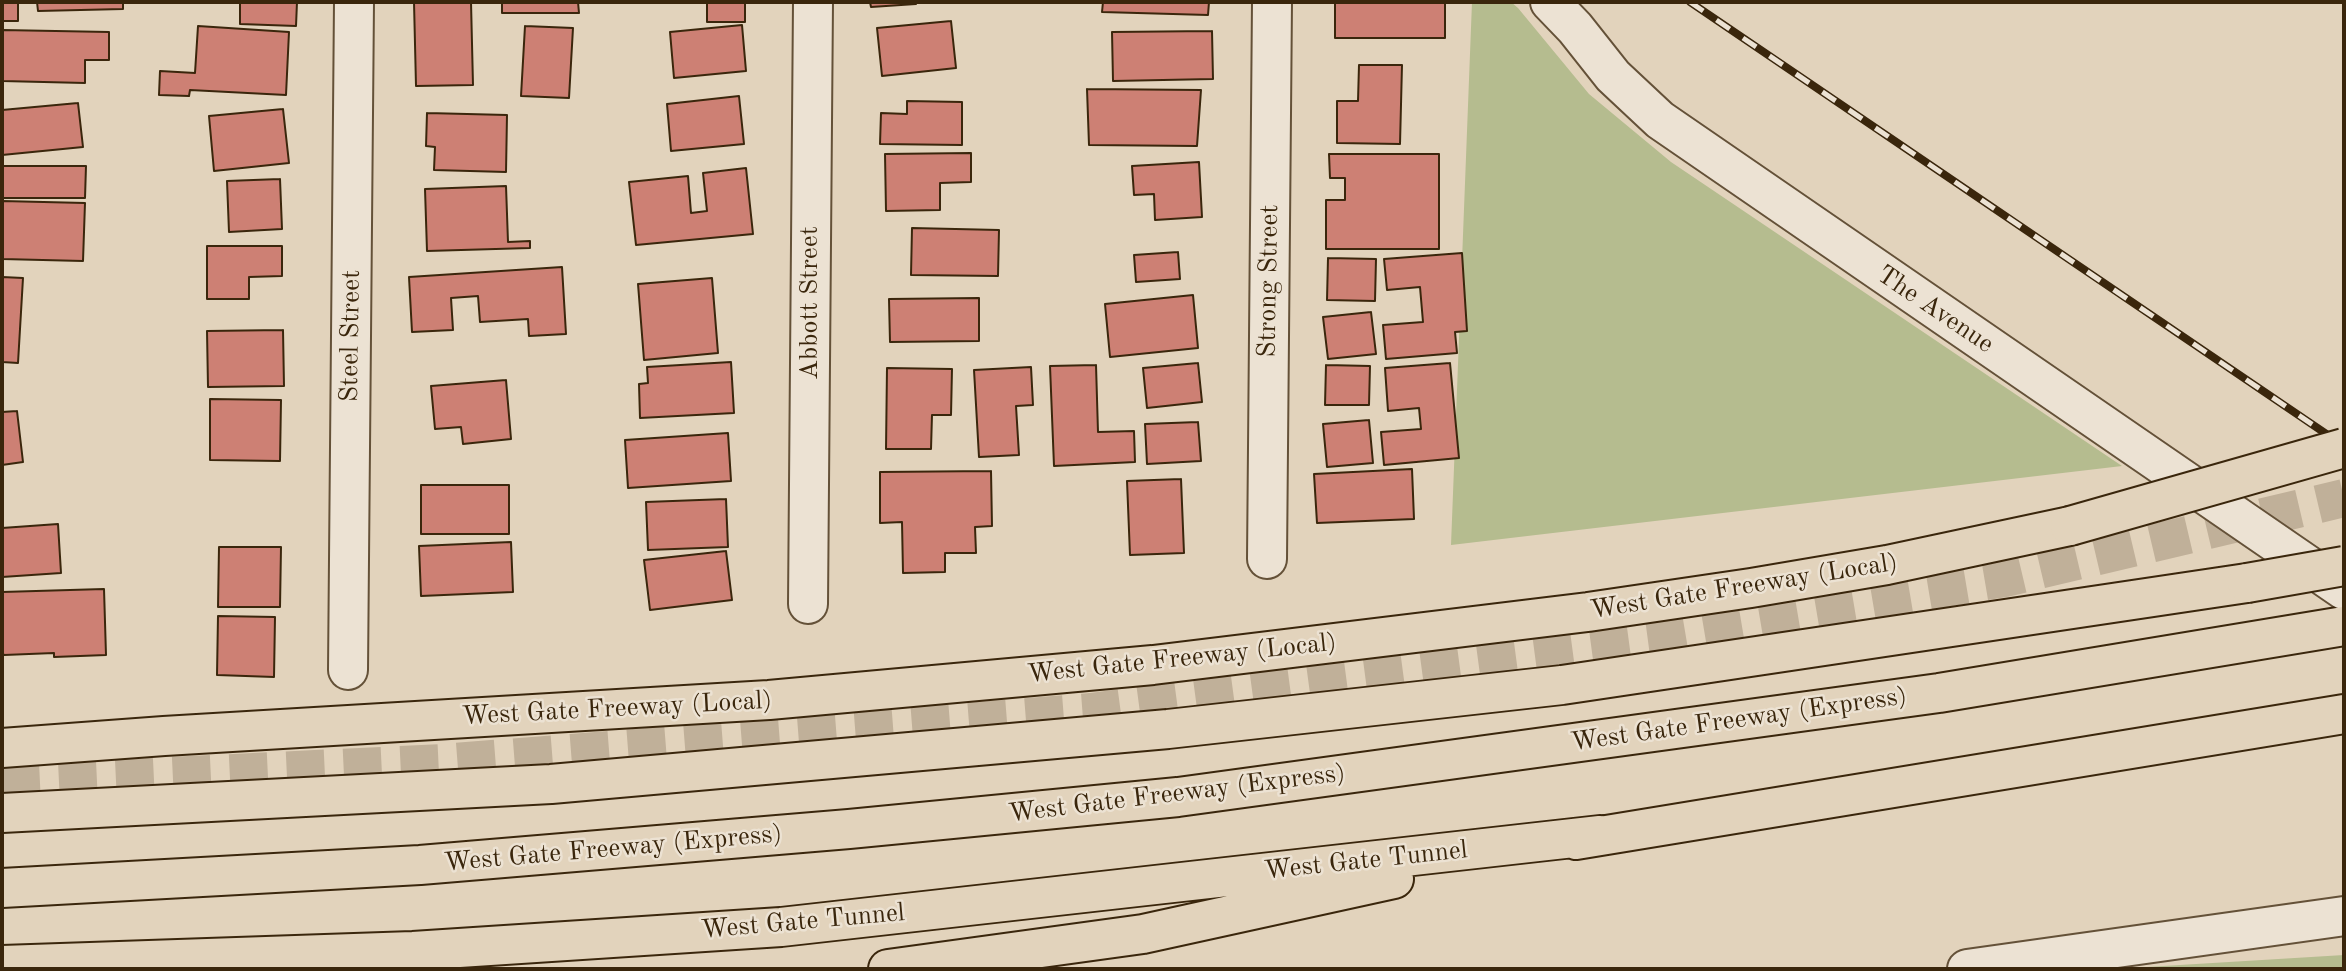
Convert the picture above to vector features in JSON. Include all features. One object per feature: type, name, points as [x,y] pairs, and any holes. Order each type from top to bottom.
[{"type":"highway","name":"West Gate Freeway (Local)","points":[[2,748],[769,700],[1153,665],[1588,612],[1887,565],[2070,526],[2344,448]]},
{"type":"highway","points":[[2,813],[551,784],[1168,729],[1562,685],[2344,566]]},
{"type":"highway","name":"West Gate Freeway (Express)","points":[[2,888],[434,864],[849,829],[1178,797],[1939,693],[2338,627]]},
{"type":"highway","points":[[888,969],[1143,934],[1600,835],[2344,714]]},
{"type":"highway","points":[[2,742],[164,736]]},
{"type":"highway","name":"West Gate Tunnel","points":[[2,965],[413,951],[781,927],[1600,835]]},
{"type":"street","name":"Steel Street","points":[[348,670],[354,2]]},
{"type":"street","name":"Abbott Street","points":[[808,604],[813,2]]},
{"type":"street","name":"Strong Street","points":[[1267,559],[1272,2]]},
{"type":"street","name":"The Avenue","points":[[1550,2],[1575,28],[1613,76],[1660,120],[2344,590]]},
{"type":"street","points":[[1967,969],[2344,916]]},
{"type":"green space","points":[[1472,2],[1511,2],[1589,94],[1671,162],[2122,466],[1451,545]]},
{"type":"green space","points":[[2344,955],[2344,969],[2114,969]]},
{"type":"building","points":[[2,2],[18,2],[18,21],[2,21]]},
{"type":"building","points":[[37,2],[123,2],[123,9],[38,11]]},
{"type":"building","points":[[240,2],[297,2],[296,26],[240,24]]},
{"type":"building","points":[[414,2],[471,2],[473,85],[416,86]]},
{"type":"building","points":[[502,2],[578,2],[579,13],[502,13]]},
{"type":"building","points":[[707,2],[745,2],[745,22],[707,22]]},
{"type":"building","points":[[870,2],[916,2],[916,4],[871,7]]},
{"type":"building","points":[[1103,2],[1209,2],[1208,15],[1102,12]]},
{"type":"building","points":[[1335,2],[1445,2],[1445,38],[1335,38]]},
{"type":"building","points":[[951,21],[956,68],[882,76],[877,28]]},
{"type":"building","points":[[742,25],[746,71],[674,78],[670,32]]},
{"type":"building","points":[[198,26],[289,32],[286,95],[190,90],[189,96],[159,95],[160,71],[195,73]]},
{"type":"building","points":[[525,26],[573,28],[569,98],[521,96]]},
{"type":"building","points":[[2,30],[109,32],[109,60],[85,60],[85,83],[2,81]]},
{"type":"building","points":[[1212,31],[1213,79],[1113,81],[1112,32]]},
{"type":"building","points":[[1359,65],[1402,65],[1400,144],[1337,143],[1337,101],[1358,101]]},
{"type":"building","points":[[1087,89],[1201,90],[1197,146],[1089,145]]},
{"type":"building","points":[[739,96],[744,144],[671,151],[667,104]]},
{"type":"building","points":[[907,101],[962,102],[962,145],[880,144],[881,113],[907,114]]},
{"type":"building","points":[[78,103],[83,147],[2,155],[2,110]]},
{"type":"building","points":[[283,109],[289,163],[214,171],[209,116]]},
{"type":"building","points":[[427,113],[507,115],[506,172],[434,170],[435,147],[426,146]]},
{"type":"building","points":[[971,153],[971,182],[940,183],[940,210],[886,211],[885,154]]},
{"type":"building","points":[[1329,154],[1439,154],[1439,249],[1326,249],[1326,200],[1345,200],[1345,178],[1330,178]]},
{"type":"building","points":[[1199,162],[1202,217],[1155,220],[1154,194],[1134,195],[1132,166]]},
{"type":"building","points":[[2,166],[86,166],[85,198],[2,198]]},
{"type":"building","points":[[746,168],[753,234],[636,245],[629,182],[688,176],[691,213],[707,211],[703,173]]},
{"type":"building","points":[[280,179],[282,229],[229,232],[227,181]]},
{"type":"building","points":[[506,186],[508,242],[530,241],[530,248],[427,251],[425,189]]},
{"type":"building","points":[[2,201],[85,203],[83,261],[2,259]]},
{"type":"building","points":[[912,228],[999,230],[998,276],[911,275]]},
{"type":"building","points":[[207,246],[282,246],[282,276],[249,277],[249,299],[207,299]]},
{"type":"building","points":[[1178,252],[1180,279],[1136,282],[1134,255]]},
{"type":"building","points":[[1462,253],[1467,331],[1455,332],[1457,353],[1386,359],[1383,325],[1423,322],[1420,287],[1387,290],[1384,259]]},
{"type":"building","points":[[1328,258],[1376,259],[1375,301],[1327,300]]},
{"type":"building","points":[[562,267],[566,334],[529,336],[528,319],[480,322],[478,296],[451,298],[453,330],[412,332],[409,277]]},
{"type":"building","points":[[2,277],[23,278],[18,363],[2,362]]},
{"type":"building","points":[[712,278],[718,353],[644,360],[638,284]]},
{"type":"building","points":[[1193,295],[1198,348],[1110,357],[1105,304]]},
{"type":"building","points":[[979,298],[979,341],[890,342],[889,299]]},
{"type":"building","points":[[1371,312],[1376,354],[1328,359],[1323,317]]},
{"type":"building","points":[[283,330],[284,386],[208,387],[207,331]]},
{"type":"building","points":[[731,362],[734,413],[640,418],[639,384],[648,383],[647,367]]},
{"type":"building","points":[[1198,363],[1202,402],[1147,408],[1143,368]]},
{"type":"building","points":[[1450,363],[1459,458],[1384,465],[1381,432],[1421,429],[1419,408],[1388,411],[1385,368]]},
{"type":"building","points":[[1096,365],[1098,432],[1134,431],[1135,462],[1054,466],[1050,366]]},
{"type":"building","points":[[1326,365],[1370,366],[1369,405],[1325,405]]},
{"type":"building","points":[[1031,367],[1033,405],[1016,406],[1019,455],[979,457],[974,370]]},
{"type":"building","points":[[887,368],[952,369],[951,415],[932,415],[931,449],[886,449]]},
{"type":"building","points":[[506,380],[511,439],[463,444],[461,427],[435,429],[431,386]]},
{"type":"building","points":[[210,399],[281,400],[280,461],[210,460]]},
{"type":"building","points":[[17,411],[23,462],[2,465],[2,412]]},
{"type":"building","points":[[1369,420],[1373,463],[1327,467],[1323,424]]},
{"type":"building","points":[[1198,422],[1201,461],[1147,464],[1145,424]]},
{"type":"building","points":[[728,433],[731,481],[628,488],[625,440]]},
{"type":"building","points":[[1412,469],[1414,519],[1317,523],[1314,474]]},
{"type":"building","points":[[991,471],[992,526],[975,527],[976,553],[945,553],[945,572],[903,573],[902,522],[880,523],[880,472]]},
{"type":"building","points":[[1181,479],[1184,553],[1130,555],[1127,481]]},
{"type":"building","points":[[421,485],[509,485],[509,534],[421,534]]},
{"type":"building","points":[[726,499],[728,547],[648,550],[646,502]]},
{"type":"building","points":[[58,524],[61,573],[2,577],[2,528]]},
{"type":"building","points":[[511,542],[513,592],[421,596],[419,546]]},
{"type":"building","points":[[219,547],[281,547],[280,607],[218,607]]},
{"type":"building","points":[[726,551],[732,600],[650,610],[644,560]]},
{"type":"building","points":[[104,589],[106,655],[54,657],[54,653],[4,655],[2,652],[2,592]]},
{"type":"building","points":[[218,616],[275,617],[274,677],[217,675]]},
{"type":"tunnel","points":[[2,784],[442,763],[1091,712],[1666,635],[2005,578],[2344,498]]},
{"type":"railway","points":[[1690,2],[2344,446]]}]
